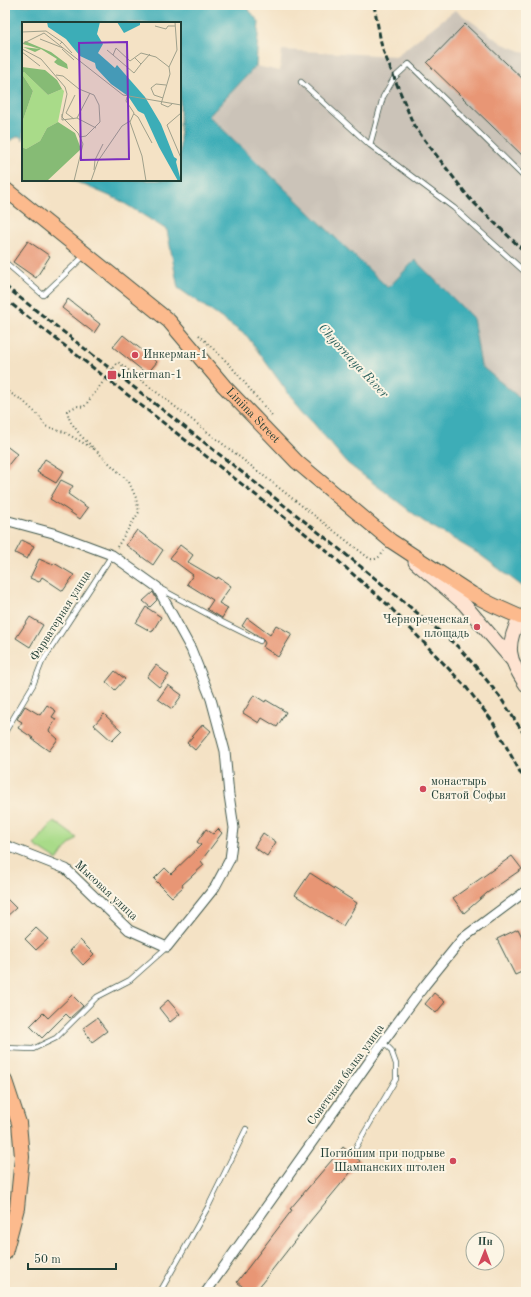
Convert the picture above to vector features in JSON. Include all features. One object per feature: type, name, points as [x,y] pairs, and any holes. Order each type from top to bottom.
[{"type":"main road","name":"Liniina Street","points":[[5,189],[169,321],[224,386],[297,462],[391,541],[472,594],[493,606],[523,617]]},
{"type":"main road","points":[[391,541],[464,604],[512,660],[526,686]]},
{"type":"main road","points":[[512,660],[511,640],[514,630],[523,617]]},
{"type":"main road","points":[[5,1081],[20,1123],[22,1157],[17,1208],[5,1253]]},
{"type":"street","points":[[5,520],[54,533],[112,555],[157,587],[191,649],[210,699],[225,751],[234,828],[230,859],[214,888],[167,947]]},
{"type":"street","name":"Мысовая улица","points":[[5,845],[66,869],[129,930],[167,947]]},
{"type":"street","name":"Советская балка улица","points":[[206,1292],[383,1042],[462,938],[526,891]]},
{"type":"lane","points":[[370,144],[383,97],[394,78],[409,64],[526,179]]},
{"type":"lane","points":[[301,82],[370,144],[454,208],[526,273]]},
{"type":"lane","points":[[5,262],[44,296],[86,254]]},
{"type":"lane","name":"Фарватерная улица","points":[[5,732],[33,685],[42,662],[112,555]]},
{"type":"lane","points":[[157,587],[260,641]]},
{"type":"lane","points":[[5,1048],[33,1049],[56,1038],[98,997],[130,980],[167,947]]},
{"type":"lane","points":[[356,1147],[396,1079],[396,1064],[391,1050],[383,1042]]},
{"type":"lane","points":[[160,1292],[208,1207],[246,1129]]},
{"type":"path","points":[[112,555],[139,512],[136,498],[129,482],[82,436],[70,421],[67,411],[76,406],[84,407],[118,362],[121,362],[370,559],[374,560],[380,557],[391,541]]},
{"type":"path","points":[[5,390],[22,400],[39,416],[45,426],[64,432],[99,452]]},
{"type":"shaded area","points":[[455,10],[503,44],[526,53],[526,403],[481,366],[472,318],[415,261],[388,288],[208,116],[256,66],[280,71],[282,50],[396,56]]},
{"type":"green space","points":[[54,821],[77,838],[65,849],[57,860],[34,845]]},
{"type":"water","name":"Chyornaya River","points":[[5,5],[245,5],[259,22],[256,66],[209,116],[388,288],[415,260],[473,318],[481,366],[526,403],[526,589],[479,554],[423,521],[347,463],[288,393],[247,336],[178,288],[167,230],[119,200],[74,181],[181,181],[181,22],[22,22],[22,139],[19,136],[5,143]]},
{"type":"building","points":[[465,24],[526,82],[526,159],[427,63]]},
{"type":"building","points":[[28,241],[50,256],[36,278],[13,262]]},
{"type":"building","points":[[68,299],[100,324],[94,333],[62,308]]},
{"type":"building","name":"Инкерман-1","points":[[123,335],[157,362],[147,374],[113,347]]},
{"type":"building","points":[[5,445],[17,454],[5,469]]},
{"type":"building","points":[[45,459],[64,471],[56,483],[37,472]]},
{"type":"building","points":[[61,480],[73,486],[68,494],[88,508],[80,519],[50,499]]},
{"type":"building","points":[[137,530],[163,550],[153,565],[126,545]]},
{"type":"building","points":[[22,540],[34,546],[27,559],[15,553]]},
{"type":"building","points":[[180,545],[193,555],[188,562],[217,579],[218,577],[231,586],[219,603],[228,608],[222,618],[207,609],[213,600],[187,584],[193,575],[170,558]]},
{"type":"building","points":[[39,559],[53,565],[54,563],[74,575],[63,591],[42,577],[39,582],[30,578]]},
{"type":"building","points":[[153,592],[157,600],[150,607],[143,601]]},
{"type":"building","points":[[146,607],[161,617],[152,632],[136,623]]},
{"type":"building","points":[[30,617],[43,625],[30,647],[16,638]]},
{"type":"building","points":[[247,618],[270,635],[276,625],[292,634],[278,657],[263,647],[265,643],[262,638],[242,626]]},
{"type":"building","points":[[156,665],[169,675],[159,687],[147,677]]},
{"type":"building","points":[[115,671],[125,679],[115,690],[106,682]]},
{"type":"building","points":[[168,685],[182,695],[172,709],[158,699]]},
{"type":"building","points":[[254,695],[265,702],[266,700],[286,712],[277,727],[262,718],[259,723],[243,713]]},
{"type":"building","points":[[47,705],[56,711],[52,717],[56,719],[49,731],[58,739],[49,751],[18,728],[22,722],[17,719],[25,706],[40,715]]},
{"type":"building","points":[[104,714],[122,731],[112,741],[94,725]]},
{"type":"building","points":[[203,724],[211,731],[195,750],[187,743]]},
{"type":"building","points":[[206,829],[213,834],[218,829],[222,833],[201,861],[204,865],[182,885],[183,887],[172,897],[154,879],[165,868],[171,874],[201,845],[197,842]]},
{"type":"building","points":[[263,833],[276,842],[267,856],[254,847]]},
{"type":"building","points":[[512,856],[522,869],[487,893],[464,913],[453,898]]},
{"type":"building","points":[[310,873],[357,903],[343,926],[295,895]]},
{"type":"building","points":[[5,897],[16,908],[5,918]]},
{"type":"building","points":[[36,928],[48,939],[36,950],[25,939]]},
{"type":"building","points":[[518,929],[526,945],[526,970],[515,975],[497,939]]},
{"type":"building","points":[[80,940],[94,954],[83,965],[70,951]]},
{"type":"building","points":[[434,993],[445,1002],[436,1013],[425,1004]]},
{"type":"building","points":[[72,995],[83,1006],[70,1018],[66,1014],[42,1038],[30,1026],[43,1013],[48,1018]]},
{"type":"building","points":[[168,1000],[180,1014],[170,1022],[159,1008]]},
{"type":"building","points":[[97,1018],[107,1031],[92,1042],[83,1028]]},
{"type":"building","points":[[343,1147],[360,1161],[311,1220],[255,1292],[249,1292],[237,1282],[292,1210],[290,1209]]},
{"type":"railway","points":[[374,5],[382,48],[414,126],[470,199],[526,253]]},
{"type":"railway","points":[[5,286],[327,539],[457,646],[500,697],[526,737]]},
{"type":"railway","points":[[5,299],[321,546],[387,604],[466,687],[493,722],[526,783]]},
{"type":"place","name":"Инкерман-1","points":[[135,355]]},
{"type":"place","name":"Inkerman-1","points":[[112,375]]},
{"type":"place","name":"Чернореченская площадь","points":[[477,627]]},
{"type":"place","name":"монастырь Святой Софьи","points":[[423,789]]},
{"type":"place","name":"Погибшим при подрыве Шампанских штолен","points":[[453,1161]]}]
